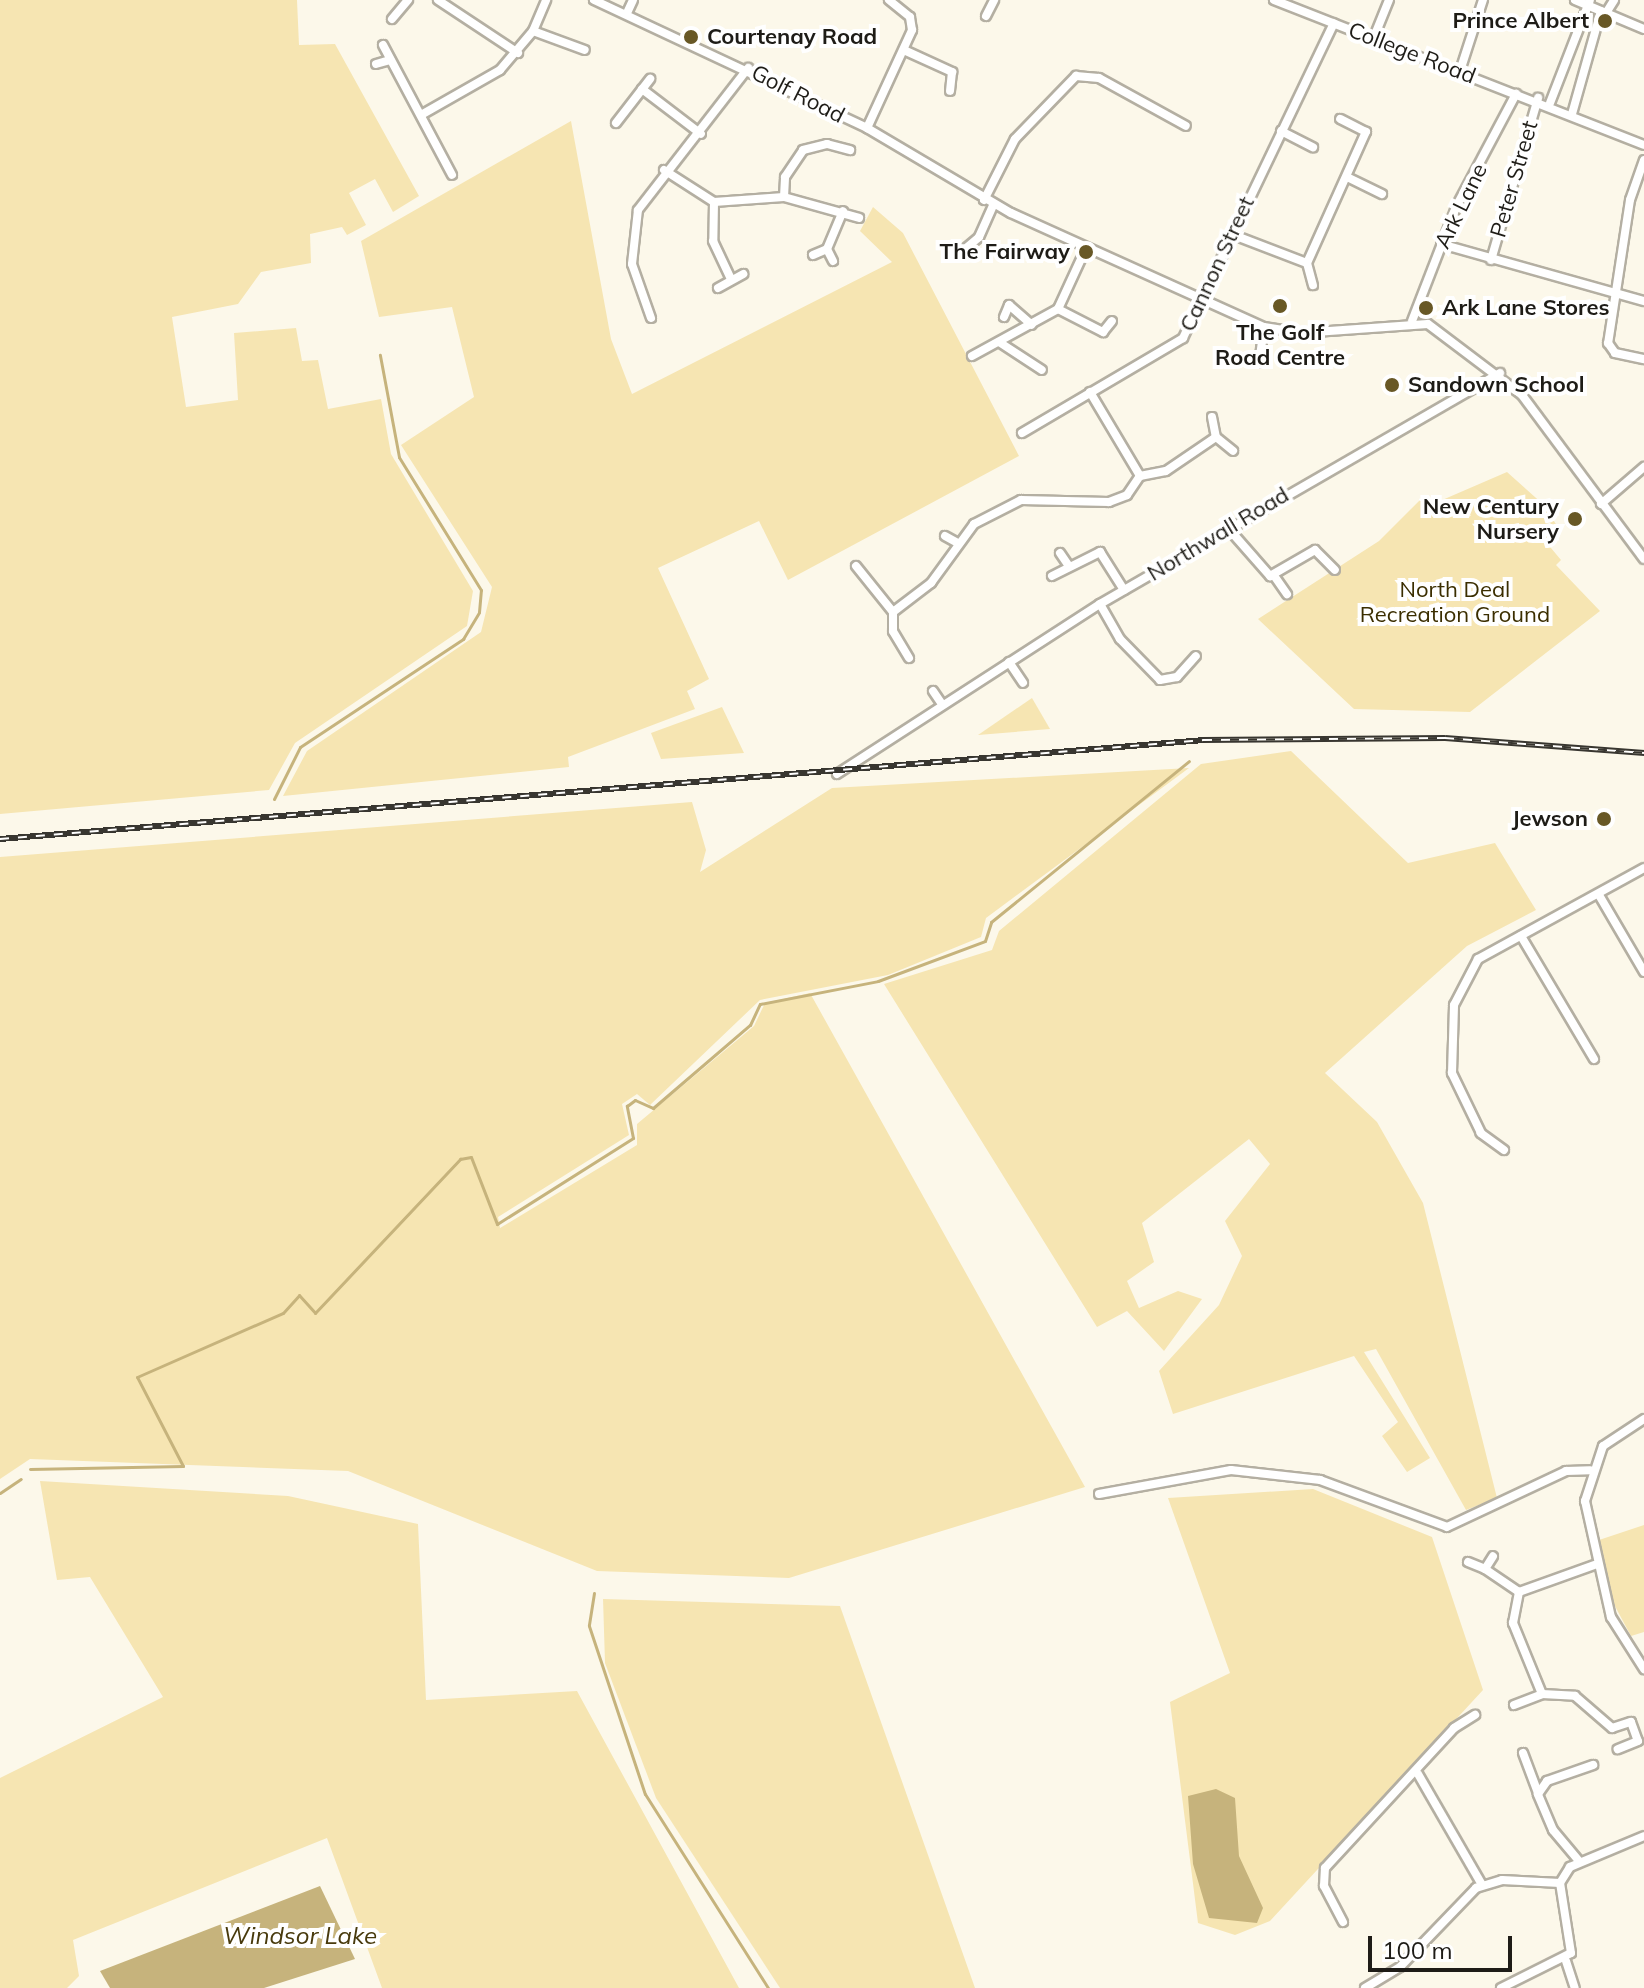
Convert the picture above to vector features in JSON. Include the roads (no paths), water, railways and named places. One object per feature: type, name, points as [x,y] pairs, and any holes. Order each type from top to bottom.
[{"type":"street","points":[[392,19],[408,0]]},
{"type":"street","points":[[438,0],[518,53]]},
{"type":"street","points":[[421,115],[518,53],[533,31],[546,0]]},
{"type":"street","name":"Golf Road","points":[[594,0],[748,68],[867,128],[984,200],[1264,327],[1301,333],[1412,321]]},
{"type":"street","points":[[627,13],[633,0]]},
{"type":"street","points":[[867,128],[906,51],[910,17],[889,0]]},
{"type":"street","points":[[986,16],[994,0]]},
{"type":"street","name":"College Road","points":[[1274,0],[1289,2],[1334,23],[1516,94],[1538,98],[1644,145]]},
{"type":"street","points":[[1374,37],[1389,0]]},
{"type":"street","points":[[1460,71],[1483,0]]},
{"type":"street","points":[[1575,0],[1589,2],[1644,29]]},
{"type":"street","points":[[1572,114],[1604,12],[1614,0]]},
{"type":"street","points":[[1550,103],[1589,2]]},
{"type":"street","name":"Cannon Street","points":[[1022,433],[1183,338],[1334,23]]},
{"type":"street","points":[[533,31],[585,50]]},
{"type":"street","points":[[383,45],[452,175]]},
{"type":"street","points":[[568,56],[572,45]]},
{"type":"street","points":[[906,51],[952,72],[950,91]]},
{"type":"street","points":[[376,64],[390,60]]},
{"type":"street","points":[[651,318],[632,264],[632,235],[648,188],[701,134],[748,68]]},
{"type":"street","points":[[984,200],[1015,139],[1076,76],[1099,78],[1186,126]]},
{"type":"street","points":[[616,123],[650,79]]},
{"type":"street","points":[[642,89],[701,134]]},
{"type":"street","name":"Ark Lane","points":[[1412,321],[1441,244],[1516,94]]},
{"type":"street","name":"Peter Street","points":[[1491,260],[1538,98]]},
{"type":"street","points":[[615,105],[625,112]]},
{"type":"street","points":[[1313,285],[1307,263],[1366,132],[1340,119]]},
{"type":"street","points":[[1281,131],[1313,147]]},
{"type":"street","points":[[834,157],[836,146]]},
{"type":"street","points":[[784,197],[785,177],[803,150],[836,146],[850,150]]},
{"type":"street","points":[[1644,160],[1608,343],[1615,353],[1644,359]]},
{"type":"street","points":[[664,170],[714,202],[784,197],[843,211],[859,218]]},
{"type":"street","points":[[1347,177],[1382,194]]},
{"type":"street","points":[[714,202],[713,241],[731,279]]},
{"type":"street","points":[[959,254],[979,237],[994,204]]},
{"type":"street","points":[[813,255],[827,249],[843,211]]},
{"type":"street","points":[[1231,234],[1307,263]]},
{"type":"street","points":[[1441,244],[1644,301]]},
{"type":"street","points":[[972,356],[1058,309],[1086,248]]},
{"type":"street","points":[[827,249],[833,261]]},
{"type":"street","points":[[718,288],[743,274]]},
{"type":"street","points":[[1004,317],[1009,305],[1032,325]]},
{"type":"street","points":[[1058,309],[1103,332],[1112,321]]},
{"type":"street","points":[[1412,321],[1445,334],[1500,373],[1644,559]]},
{"type":"street","points":[[1259,363],[1264,327]]},
{"type":"street","points":[[999,342],[1042,370]]},
{"type":"street","name":"Northwall Road","points":[[837,774],[941,703],[1100,604],[1500,373]]},
{"type":"street","points":[[1090,392],[1140,476]]},
{"type":"street","points":[[1212,417],[1216,437],[1233,451]]},
{"type":"street","points":[[893,612],[931,583],[956,542],[974,524],[1021,500],[1109,502],[1127,495],[1140,476],[1166,471],[1216,437]]},
{"type":"street","points":[[1601,504],[1644,467]]},
{"type":"street","points":[[1228,528],[1248,557],[1275,577],[1287,594]]},
{"type":"street","points":[[945,536],[956,542]]},
{"type":"street","points":[[1275,577],[1315,550],[1335,570]]},
{"type":"street","points":[[1052,576],[1068,565],[1100,552],[1124,590]]},
{"type":"street","points":[[1060,553],[1068,565]]},
{"type":"street","points":[[856,566],[862,578],[893,612],[909,658]]},
{"type":"street","points":[[851,583],[862,578]]},
{"type":"street","points":[[1100,604],[1120,639],[1160,680],[1177,677],[1196,656]]},
{"type":"street","points":[[903,647],[912,641]]},
{"type":"street","points":[[1009,662],[1023,683]]},
{"type":"street","points":[[933,691],[941,703]]},
{"type":"street","points":[[1504,1150],[1481,1133],[1452,1073],[1454,1005],[1478,959],[1644,868]]},
{"type":"street","points":[[1599,895],[1644,972]]},
{"type":"street","points":[[1521,936],[1594,1059]]},
{"type":"street","points":[[1644,1419],[1603,1446],[1590,1470],[1585,1501],[1594,1565],[1611,1617],[1644,1669]]},
{"type":"street","points":[[1099,1494],[1231,1470],[1320,1480],[1447,1527],[1566,1471],[1590,1470]]},
{"type":"street","points":[[1485,1569],[1493,1556]]},
{"type":"street","points":[[1468,1562],[1485,1569],[1519,1592]]},
{"type":"street","points":[[1519,1592],[1594,1565]]},
{"type":"street","points":[[1519,1592],[1513,1623],[1542,1694]]},
{"type":"street","points":[[1514,1705],[1542,1694],[1575,1696],[1612,1728],[1631,1722],[1638,1741],[1618,1749]]},
{"type":"street","points":[[1343,1922],[1324,1886],[1325,1868],[1418,1774],[1454,1728],[1475,1715]]},
{"type":"street","points":[[1523,1753],[1553,1830],[1579,1861]]},
{"type":"street","points":[[1538,1794],[1547,1781],[1593,1765]]},
{"type":"street","points":[[1418,1774],[1482,1885]]},
{"type":"street","points":[[1575,1988],[1566,1961],[1560,1883],[1579,1861],[1644,1836]]},
{"type":"street","points":[[1365,1988],[1400,1967],[1482,1885],[1560,1883]]},
{"type":"street","points":[[1501,1988],[1536,1964],[1566,1961]]},
{"type":"water","points":[[1216,1789],[1235,1798],[1239,1856],[1263,1908],[1257,1923],[1209,1918],[1193,1864],[1188,1796]]},
{"type":"water","name":"Windsor Lake","points":[[320,1886],[355,1959],[264,1988],[110,1988],[100,1971]]},
{"type":"waterway","points":[[274,799],[300,747],[463,639],[479,612],[481,590],[399,457],[380,355]]},
{"type":"waterway","points":[[30,1469],[183,1466],[137,1377],[283,1313],[299,1295],[315,1313],[460,1159],[471,1157],[497,1224],[633,1138],[627,1106],[635,1100],[653,1108],[750,1025],[760,1004],[878,981],[985,941],[991,922],[1189,761]]},
{"type":"waterway","points":[[0,1493],[21,1479]]},
{"type":"waterway","points":[[594,1593],[589,1626],[645,1794],[768,1988]]},
{"type":"railway","points":[[0,839],[1203,740],[1445,738],[1644,753]]},
{"type":"place","name":"Prince Albert","points":[[1605,21]]},
{"type":"place","name":"Courtenay Road","points":[[691,37]]},
{"type":"place","name":"The Fairway","points":[[1086,252]]},
{"type":"place","name":"The Golf Road Centre","points":[[1280,306]]},
{"type":"place","name":"Ark Lane Stores","points":[[1426,308]]},
{"type":"place","name":"Sandown School","points":[[1392,385]]},
{"type":"place","name":"New Century Nursery","points":[[1575,519]]},
{"type":"place","name":"Jewson","points":[[1604,819]]},
{"type":"park label","name":"North Deal Recreation Ground","points":[[1455,602]]}]
